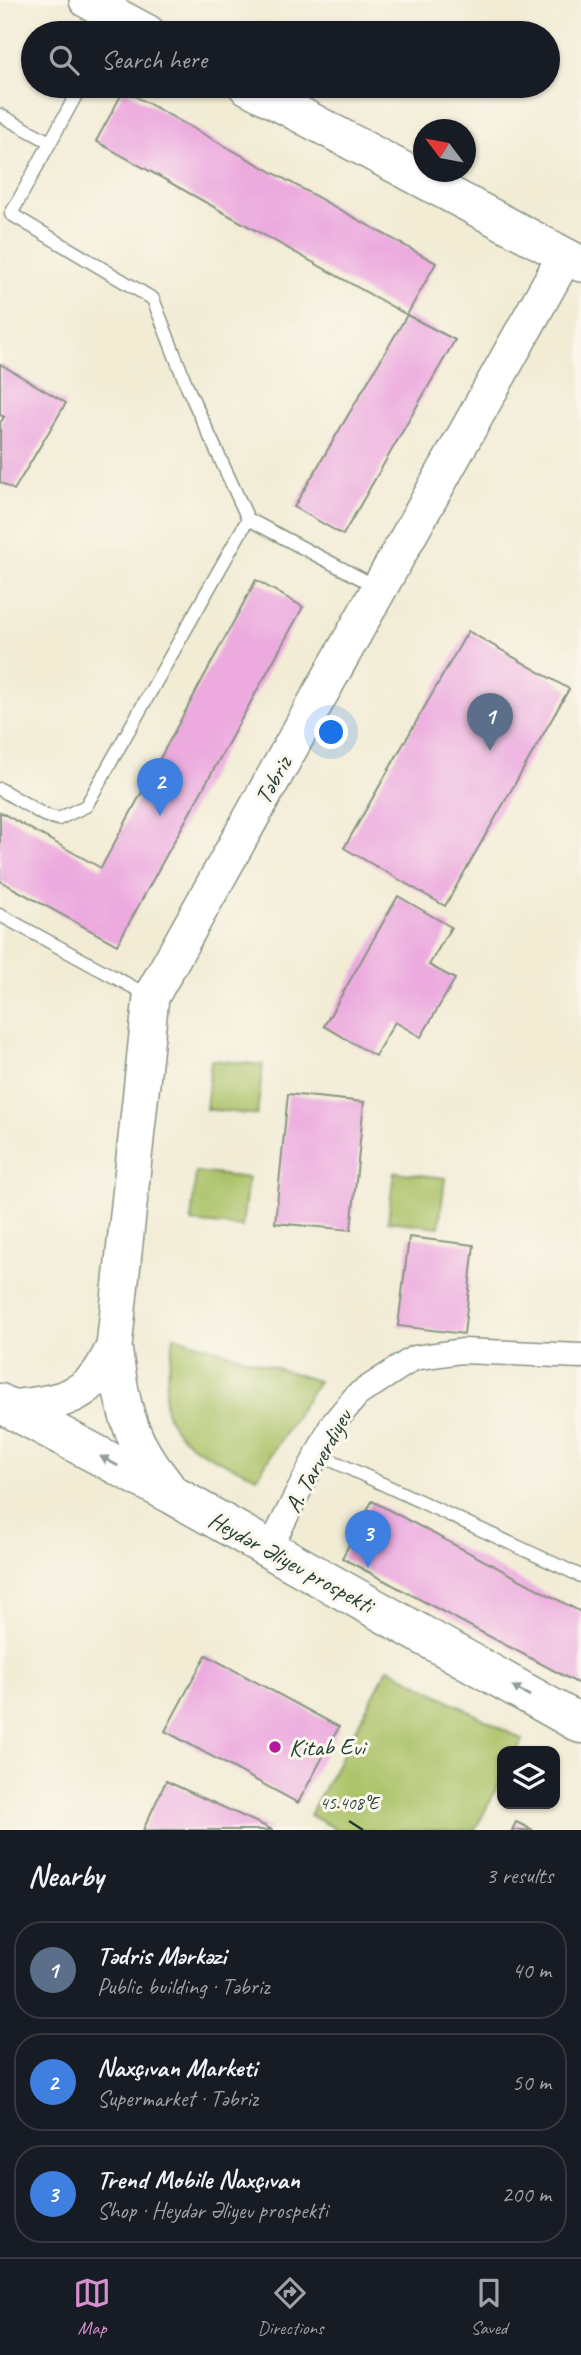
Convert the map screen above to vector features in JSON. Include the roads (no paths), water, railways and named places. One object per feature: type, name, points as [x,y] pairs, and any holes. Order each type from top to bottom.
[{"type":"highway","name":"Heydər Əliyev prospekti","points":[[5,1405],[173,1495],[581,1724]]},
{"type":"main road","points":[[87,0],[121,21]]},
{"type":"main road","points":[[269,98],[573,260]]},
{"type":"main road","name":"Təbriz","points":[[114,1347],[151,997],[380,588],[573,260]]},
{"type":"main road","points":[[5,1405],[52,1403],[76,1395],[97,1376],[114,1347]]},
{"type":"main road","points":[[114,1347],[120,1388],[129,1422],[143,1453],[173,1495]]},
{"type":"street","name":"A. Tarverdiyev","points":[[270,1550],[332,1425],[357,1395],[414,1358],[462,1351],[581,1356]]},
{"type":"lane","points":[[74,98],[10,214],[153,299],[188,389],[248,519],[380,588]]},
{"type":"lane","points":[[0,115],[50,142]]},
{"type":"lane","points":[[0,789],[44,815],[58,819],[86,806],[248,519]]},
{"type":"lane","points":[[0,915],[151,997]]},
{"type":"lane","points":[[318,1454],[581,1576]]},
{"type":"place","name":"Tədris Mərkəzi","points":[[490,751]]},
{"type":"place","name":"Naxçıvan Marketi","points":[[160,816]]},
{"type":"place","name":"Trend Mobile Naxçıvan","points":[[368,1568]]},
{"type":"place","name":"Kitab Evi","points":[[275,1747]]}]
